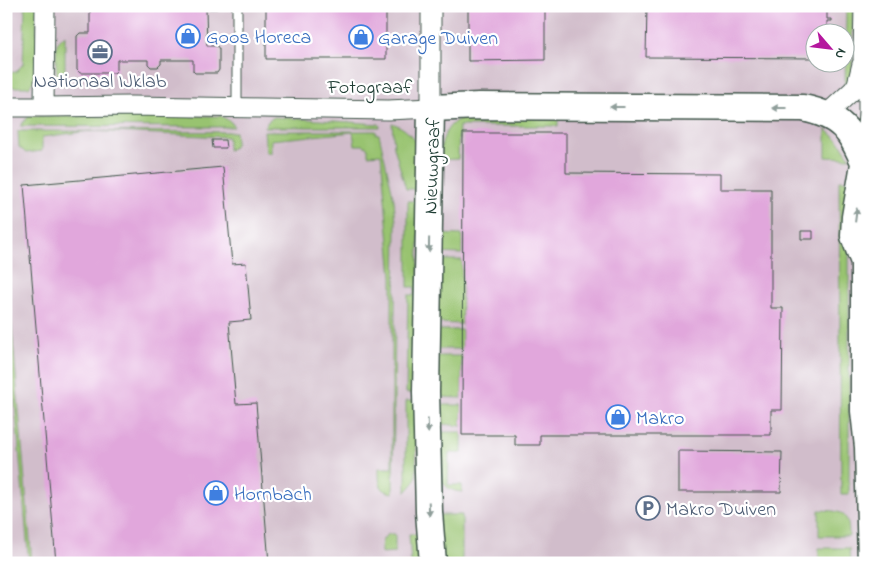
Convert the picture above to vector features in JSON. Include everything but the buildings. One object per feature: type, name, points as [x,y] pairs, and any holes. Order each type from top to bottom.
[{"type":"street","points":[[44,107],[46,6]]},
{"type":"street","name":"Fotograaf","points":[[6,107],[237,107],[388,110],[431,108],[431,6]]},
{"type":"street","points":[[864,6],[863,58],[868,95],[868,171],[855,218],[854,236],[868,257],[864,411],[871,480],[871,563]]},
{"type":"street","points":[[827,114],[847,98],[858,84],[863,58]]},
{"type":"street","name":"Nieuwgraaf","points":[[434,563],[429,512],[426,392],[431,108],[479,106],[803,108],[827,114],[843,126],[851,134],[868,171]]},
{"type":"street","points":[[855,563],[857,447],[864,411]]},
{"type":"lane","points":[[237,6],[237,107]]},
{"type":"shaded area","points":[[6,6],[872,6],[872,563],[6,563]]},
{"type":"green space","points":[[25,6],[37,6],[36,73],[29,87],[6,87],[6,73],[16,72],[23,64]]},
{"type":"green space","points":[[846,6],[853,6],[853,22],[846,22]]},
{"type":"green space","points":[[65,35],[65,87],[61,83],[57,72],[56,60],[57,43]]},
{"type":"green space","points":[[845,72],[852,72],[845,89]]},
{"type":"green space","points":[[29,116],[221,116],[231,122],[234,127],[20,126]]},
{"type":"green space","points":[[275,117],[379,124],[380,127],[264,127],[270,119]]},
{"type":"green space","points":[[558,117],[558,126],[459,126],[458,159],[439,160],[447,130],[461,118]]},
{"type":"green space","points":[[392,123],[409,134],[420,150],[416,477],[414,483],[406,492],[406,401],[413,401],[413,393],[406,393],[408,295],[415,295],[415,287],[408,287],[408,201],[414,201],[414,189],[406,189],[394,147]]},
{"type":"green space","points":[[826,129],[839,141],[850,158],[826,157]]},
{"type":"green space","points":[[18,131],[87,131],[42,137],[42,151],[26,153],[19,147]]},
{"type":"green space","points":[[99,131],[235,132],[236,142],[234,147],[228,150],[228,137]]},
{"type":"green space","points":[[264,131],[376,131],[376,134],[379,134],[394,200],[396,222],[393,493],[382,488],[379,477],[379,468],[392,468],[392,277],[381,154],[368,155],[368,148],[363,145],[355,145],[353,132],[271,140],[271,153],[268,153],[266,151]]},
{"type":"green space","points":[[839,180],[854,181],[849,217],[849,494],[841,494]]},
{"type":"green space","points":[[437,234],[462,235],[462,254],[437,253]]},
{"type":"green space","points":[[6,259],[32,563],[29,563],[6,302]]},
{"type":"green space","points":[[437,260],[462,260],[462,324],[436,323]]},
{"type":"green space","points":[[436,330],[462,330],[462,349],[436,349]]},
{"type":"green space","points":[[436,356],[462,356],[462,398],[436,397]]},
{"type":"green space","points":[[440,405],[462,405],[462,426],[442,424],[443,410]]},
{"type":"green space","points":[[442,432],[462,432],[462,453],[449,453],[448,485],[462,485],[462,492],[450,489],[442,480]]},
{"type":"green space","points":[[819,510],[842,514],[849,528],[849,536],[819,536]]},
{"type":"green space","points":[[434,515],[462,515],[462,563],[438,563]]},
{"type":"green space","points":[[389,534],[395,534],[395,552],[381,553],[383,540]]},
{"type":"green space","points":[[409,534],[419,534],[428,563],[411,563]]},
{"type":"green space","points":[[819,548],[849,548],[850,563],[819,563]]},
{"type":"place","name":"Goos Horeca","points":[[188,36]]},
{"type":"place","name":"Garage Duiven","points":[[361,37]]},
{"type":"place","name":"Nationaal IJklab","points":[[100,52]]},
{"type":"place","name":"Makro","points":[[618,417]]},
{"type":"place","name":"Hornbach","points":[[216,493]]},
{"type":"place","name":"Makro Duiven","points":[[648,508]]}]
